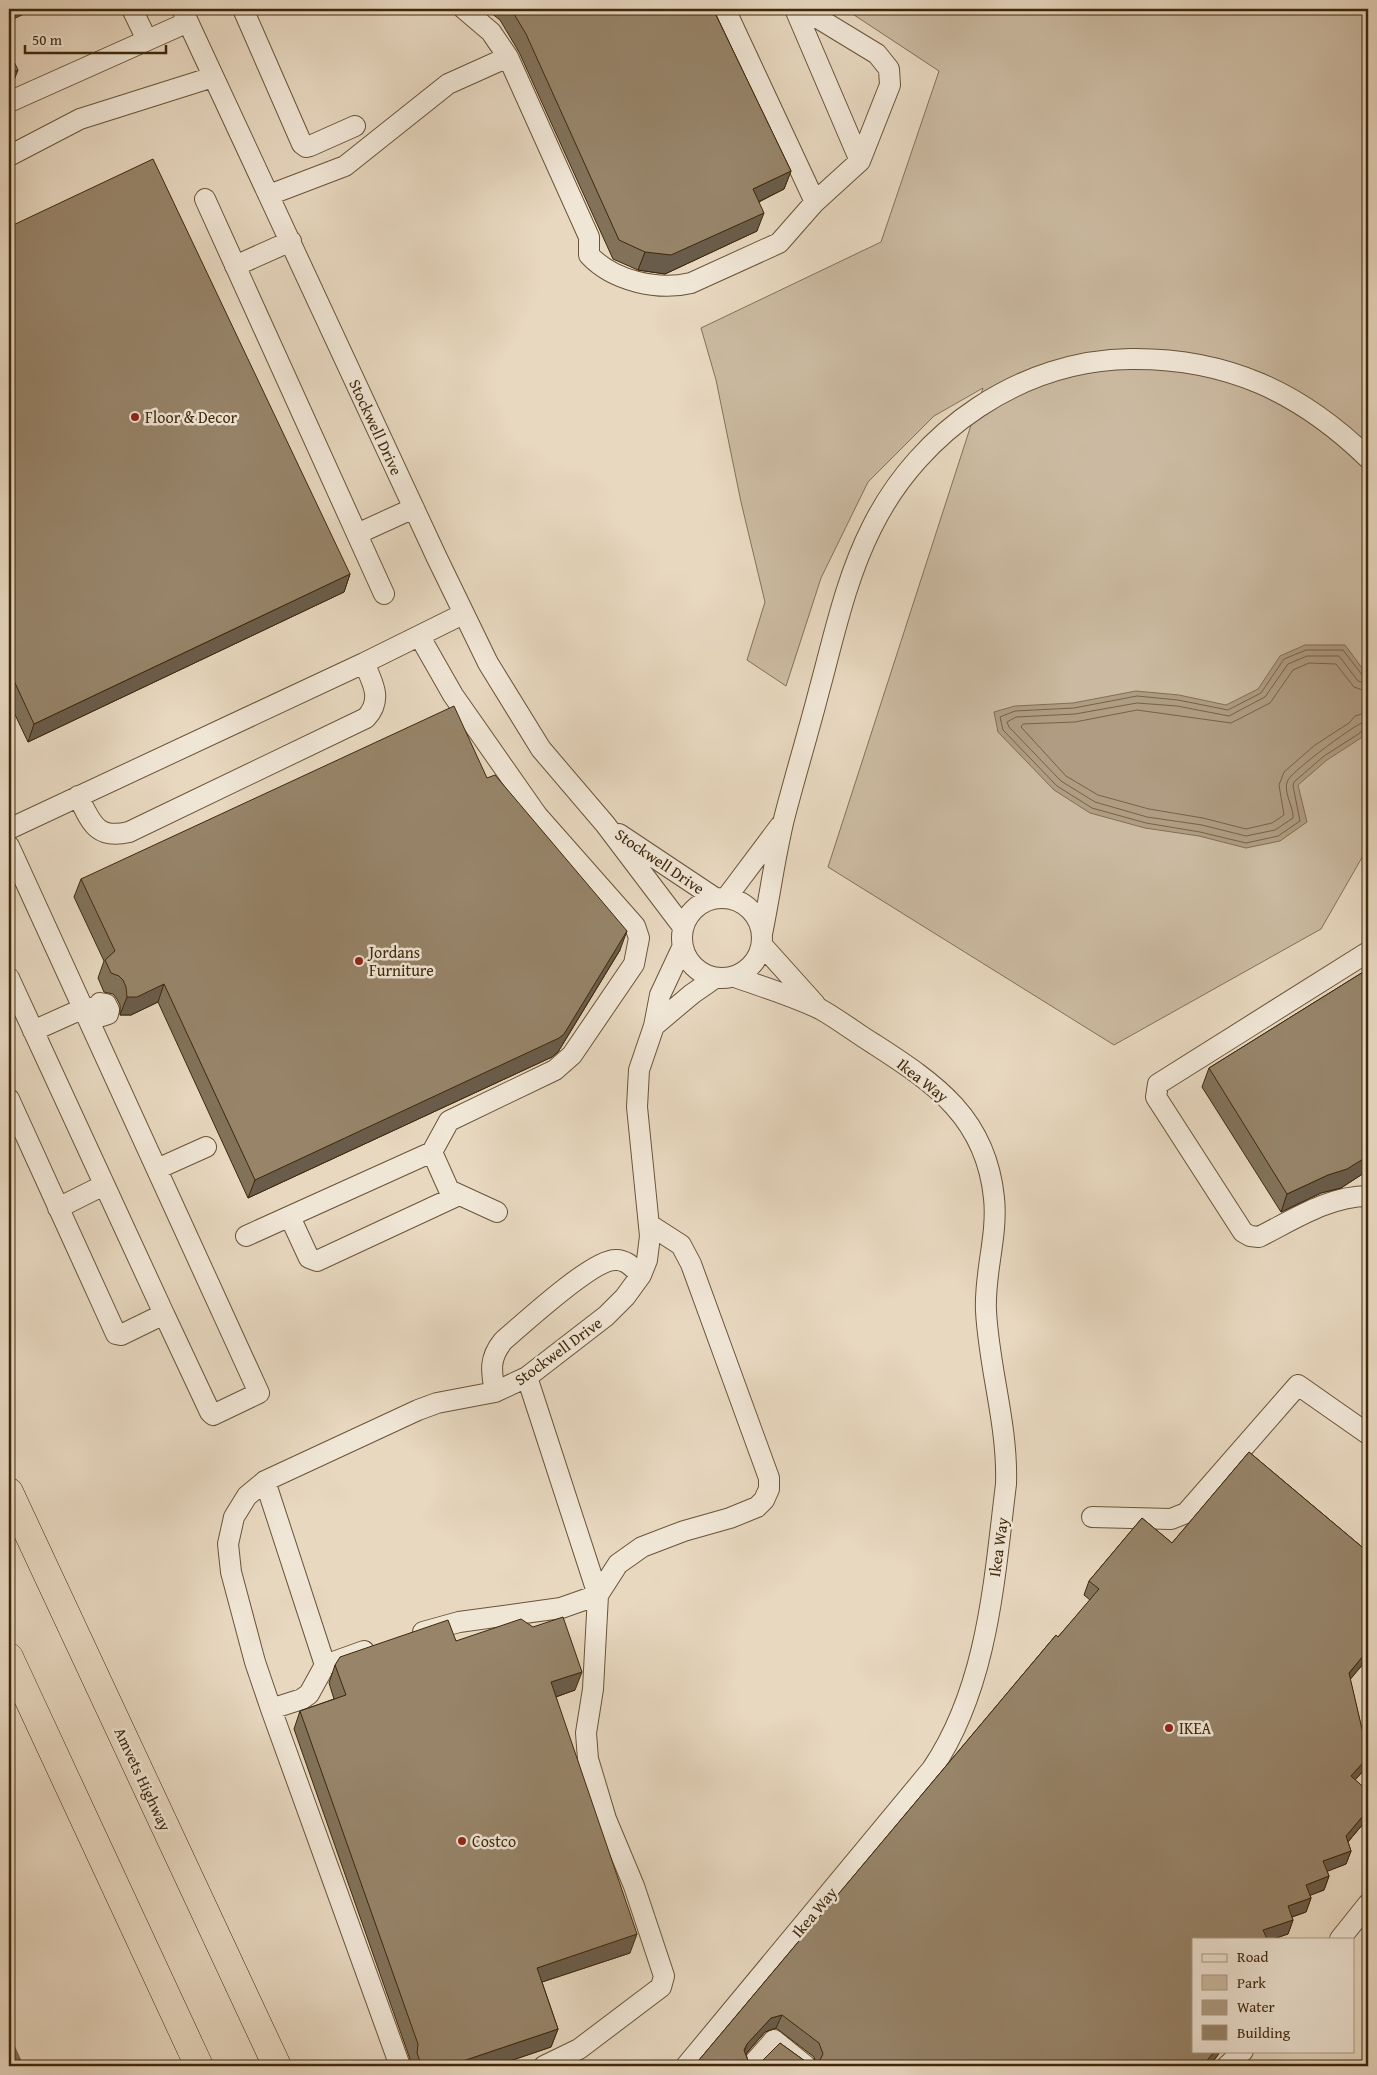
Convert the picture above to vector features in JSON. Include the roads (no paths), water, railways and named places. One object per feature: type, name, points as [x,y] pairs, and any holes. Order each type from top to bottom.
[{"type":"highway","name":"Amvets Highway","points":[[9,1492],[277,2066]]},
{"type":"highway","points":[[9,1657],[199,2066]]},
{"type":"street","points":[[132,9],[147,40]]},
{"type":"street","points":[[243,9],[302,144],[310,146],[355,126]]},
{"type":"street","points":[[464,9],[492,32],[508,57],[590,237],[589,255],[596,262],[623,276],[670,287],[690,283],[779,243],[815,202],[860,161],[888,93],[891,77],[889,70],[884,62],[870,49],[804,9]]},
{"type":"street","points":[[725,9],[815,202]]},
{"type":"street","points":[[795,9],[860,161]]},
{"type":"street","points":[[9,102],[147,40],[185,15]]},
{"type":"street","name":"Stockwell Drive","points":[[185,15],[488,664],[526,726],[562,776],[605,824],[683,926]]},
{"type":"street","points":[[269,195],[344,166],[448,84],[508,57]]},
{"type":"street","points":[[9,156],[80,119],[214,76]]},
{"type":"street","points":[[205,199],[384,594]]},
{"type":"street","points":[[236,266],[291,241]]},
{"type":"street","points":[[654,1026],[692,994],[755,961],[762,939],[784,820],[858,557],[890,494],[910,466],[934,442],[998,393],[1035,377],[1074,364],[1112,359],[1152,359],[1196,364],[1260,382],[1320,416],[1368,458]]},
{"type":"street","points":[[357,534],[414,508]]},
{"type":"street","points":[[9,829],[420,637],[464,614]]},
{"type":"street","points":[[246,1236],[432,1152],[449,1121],[555,1070],[572,1056],[634,964],[639,938],[635,926],[537,815],[452,695],[420,637]]},
{"type":"street","points":[[78,796],[90,821],[105,834],[117,835],[129,832],[366,718],[372,712],[376,690],[364,663]]},
{"type":"street","points":[[721,898],[784,820]]},
{"type":"street","name":"Stockwell Drive","points":[[605,824],[721,898]]},
{"type":"street","points":[[9,846],[96,1009],[157,1169],[259,1393],[217,1414],[210,1412],[9,978]]},
{"type":"street","points":[[725,978],[694,968],[682,948],[683,926],[686,918],[699,905],[721,898],[739,902],[750,910],[758,921],[762,939]]},
{"type":"street","name":"Ikea Way","points":[[762,939],[820,1009]]},
{"type":"street","name":"Stockwell Drive","points":[[400,2066],[255,1662],[231,1572],[228,1544],[231,1526],[248,1496],[265,1481],[418,1410],[436,1404],[495,1392],[527,1377],[606,1316],[625,1297],[641,1275],[649,1249],[650,1224],[637,1107],[640,1070],[654,1026],[660,995],[682,948]]},
{"type":"street","points":[[1368,952],[1158,1084],[1156,1097],[1243,1232],[1250,1236],[1259,1237],[1333,1201],[1347,1197],[1368,1196]]},
{"type":"street","name":"Ikea Way","points":[[686,2066],[738,2013],[932,1769],[956,1731],[971,1692],[985,1633],[1006,1484],[1006,1450],[987,1330],[986,1297],[994,1228],[994,1199],[982,1153],[959,1109],[935,1086],[820,1009],[725,978]]},
{"type":"street","points":[[33,1031],[96,1009]]},
{"type":"street","points":[[9,1099],[118,1335],[164,1314]]},
{"type":"street","points":[[157,1169],[206,1147]]},
{"type":"street","points":[[432,1152],[449,1190],[497,1212]]},
{"type":"street","points":[[58,1208],[104,1185]]},
{"type":"street","points":[[290,1217],[309,1258],[317,1261],[459,1195]]},
{"type":"street","points":[[406,1637],[459,1622],[561,1608],[598,1595],[614,1569],[642,1547],[746,1512],[764,1500],[769,1489],[769,1478],[691,1264],[681,1245],[650,1224]]},
{"type":"street","points":[[495,1392],[491,1364],[503,1340],[587,1272],[614,1260],[624,1261],[641,1275]]},
{"type":"street","points":[[527,1377],[598,1595],[593,1689],[586,1733],[588,1758],[609,1827],[636,1892],[664,1976],[664,1983],[579,2049],[544,2066]]},
{"type":"street","points":[[1092,1517],[1160,1519],[1181,1517],[1191,1509],[1298,1385],[1368,1434]]},
{"type":"street","points":[[265,1481],[325,1665]]},
{"type":"street","points":[[271,1709],[302,1699],[310,1694],[325,1665],[378,1646]]},
{"type":"street","points":[[1341,1938],[1368,1904]]},
{"type":"street","points":[[751,2066],[774,2040],[806,2066]]},
{"type":"street","points":[[1227,2066],[1242,2052]]},
{"type":"water","points":[[1305,645],[1345,645],[1368,676],[1368,727],[1364,736],[1327,760],[1298,785],[1307,822],[1280,841],[1246,848],[1199,836],[1145,828],[1090,813],[1054,790],[998,732],[994,712],[1015,706],[1073,703],[1136,691],[1179,695],[1226,705],[1258,689],[1280,656]]},
{"type":"waterway","points":[[9,2040],[21,2066]]},
{"type":"place","name":"Floor & Decor","points":[[135,417]]},
{"type":"place","name":"Jordans Furniture","points":[[359,961]]},
{"type":"place","name":"IKEA","points":[[1169,1728]]},
{"type":"place","name":"Costco","points":[[462,1841]]}]
